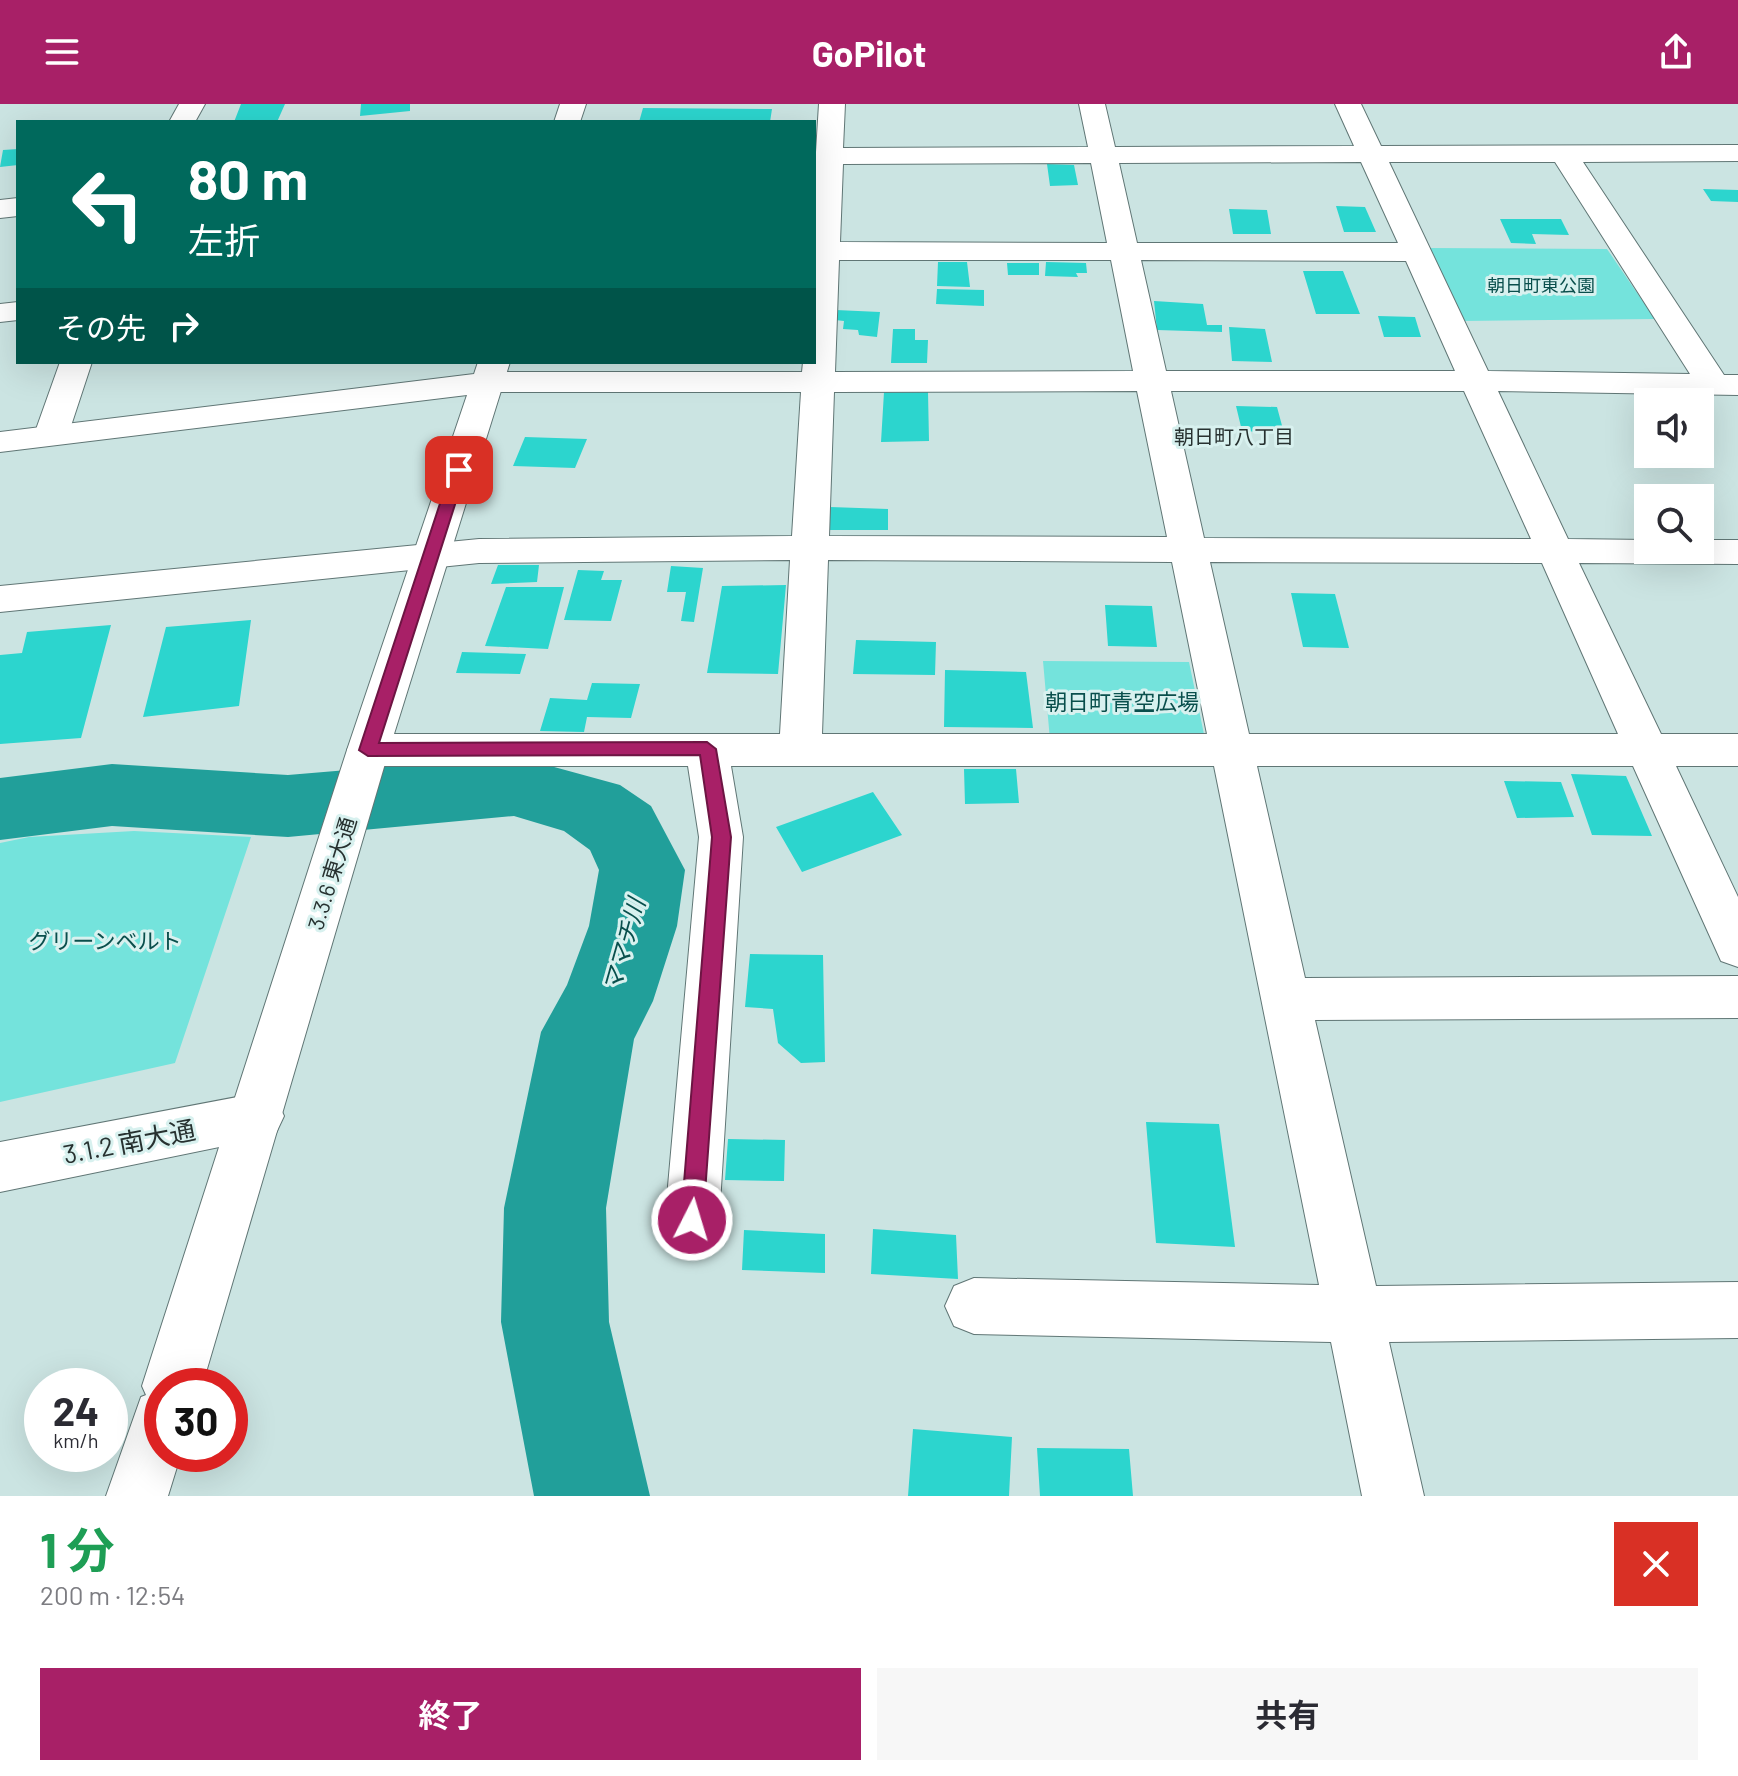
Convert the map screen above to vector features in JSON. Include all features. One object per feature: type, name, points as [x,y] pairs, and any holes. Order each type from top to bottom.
[{"type":"street","points":[[800,749],[818,381],[819,251],[832,104]]},
{"type":"street","points":[[1092,104],[1393,1496]]},
{"type":"street","points":[[1348,104],[1738,947]]},
{"type":"street","points":[[829,156],[1738,153]]},
{"type":"street","points":[[1564,154],[1725,385]]},
{"type":"street","points":[[819,251],[1417,252]]},
{"type":"street","points":[[51,435],[75,364]]},
{"type":"street","points":[[0,442],[491,372],[818,381],[1476,381],[1725,385]]},
{"type":"street","name":"3.3.6 東大通","points":[[178,1368],[258,1116],[363,766],[491,372]]},
{"type":"street","points":[[0,599],[479,551],[809,548],[1738,552]]},
{"type":"street","points":[[692,1220],[721,837],[707,749]]},
{"type":"street","points":[[363,766],[707,749],[1738,750]]},
{"type":"street","points":[[1285,999],[1738,997]]},
{"type":"street","name":"3.1.2 南大通","points":[[0,1167],[258,1116]]},
{"type":"street","points":[[974,1306],[1353,1314],[1738,1310]]},
{"type":"street","points":[[137,1496],[145,1472]]},
{"type":"green space","name":"朝日町東公園","points":[[1428,248],[1607,249],[1655,319],[1462,321]]},
{"type":"green space","name":"朝日町青空広場","points":[[1043,661],[1189,662],[1205,739],[1050,740]]},
{"type":"green space","name":"グリーンベルト","points":[[134,831],[251,837],[175,1063],[0,1102],[0,843],[29,837]]},
{"type":"building","points":[[241,104],[285,104],[278,120],[235,120]]},
{"type":"building","points":[[361,104],[410,104],[410,111],[360,116]]},
{"type":"building","points":[[643,108],[772,109],[770,120],[640,120]]},
{"type":"building","points":[[16,149],[16,165],[0,167],[3,150]]},
{"type":"building","points":[[1047,164],[1074,165],[1078,185],[1050,186]]},
{"type":"building","points":[[1703,189],[1738,190],[1738,202],[1711,201]]},
{"type":"building","points":[[1336,206],[1365,207],[1376,232],[1344,232]]},
{"type":"building","points":[[1229,209],[1267,210],[1271,234],[1233,234]]},
{"type":"building","points":[[1500,219],[1561,219],[1569,235],[1532,234],[1536,244],[1511,243]]},
{"type":"building","points":[[938,262],[967,262],[970,287],[937,286]]},
{"type":"building","points":[[1046,262],[1086,263],[1087,273],[1076,273],[1078,277],[1045,276]]},
{"type":"building","points":[[1007,263],[1039,263],[1039,275],[1008,275]]},
{"type":"building","points":[[1303,271],[1343,271],[1360,314],[1316,314]]},
{"type":"building","points":[[937,289],[984,290],[984,306],[936,304]]},
{"type":"building","points":[[1154,301],[1203,304],[1207,325],[1222,325],[1222,332],[1157,330]]},
{"type":"building","points":[[836,310],[880,312],[877,337],[859,335],[858,330],[843,329],[844,321],[835,320]]},
{"type":"building","points":[[1378,316],[1415,317],[1421,337],[1384,337]]},
{"type":"building","points":[[1229,327],[1265,329],[1272,362],[1232,361]]},
{"type":"building","points":[[893,329],[915,329],[915,340],[928,340],[927,363],[891,363]]},
{"type":"building","points":[[884,392],[928,392],[929,441],[881,442]]},
{"type":"building","points":[[1236,406],[1277,407],[1284,433],[1242,431]]},
{"type":"building","points":[[525,437],[587,439],[575,468],[513,466]]},
{"type":"building","points":[[830,507],[888,509],[888,530],[827,530]]},
{"type":"building","points":[[498,565],[539,565],[537,582],[491,584]]},
{"type":"building","points":[[671,566],[703,568],[694,622],[681,621],[686,592],[667,592]]},
{"type":"building","points":[[578,570],[604,571],[601,580],[622,580],[611,621],[564,620]]},
{"type":"building","points":[[786,585],[778,674],[707,673],[722,586]]},
{"type":"building","points":[[506,587],[564,587],[548,649],[485,646]]},
{"type":"building","points":[[1291,593],[1335,594],[1349,648],[1303,647]]},
{"type":"building","points":[[1105,605],[1152,606],[1157,647],[1108,646]]},
{"type":"building","points":[[251,620],[239,706],[143,717],[166,627]]},
{"type":"building","points":[[111,625],[81,738],[0,744],[0,655],[22,653],[27,632]]},
{"type":"building","points":[[856,640],[936,642],[935,675],[853,674]]},
{"type":"building","points":[[462,652],[526,654],[520,674],[456,673]]},
{"type":"building","points":[[945,670],[1026,672],[1033,728],[944,727]]},
{"type":"building","points":[[592,683],[640,684],[631,718],[587,717],[584,732],[540,731],[550,698],[587,700]]},
{"type":"building","points":[[964,769],[1016,769],[1019,803],[965,804]]},
{"type":"building","points":[[1571,774],[1626,776],[1652,836],[1592,835]]},
{"type":"building","points":[[1504,781],[1561,782],[1574,817],[1517,818]]},
{"type":"building","points":[[873,792],[902,835],[802,872],[776,827]]},
{"type":"building","points":[[750,954],[823,955],[825,1062],[801,1063],[778,1043],[773,1009],[745,1007]]},
{"type":"building","points":[[1146,1122],[1219,1124],[1235,1247],[1156,1243]]},
{"type":"building","points":[[728,1139],[785,1140],[784,1181],[725,1180]]},
{"type":"building","points":[[873,1229],[956,1235],[958,1279],[871,1274]]},
{"type":"building","points":[[744,1230],[825,1234],[825,1273],[742,1270]]},
{"type":"building","points":[[913,1429],[1012,1437],[1009,1496],[908,1496]]},
{"type":"building","points":[[1037,1448],[1129,1449],[1133,1496],[1040,1496]]},
{"type":"waterway","name":"ママチ川","points":[[0,809],[112,795],[288,806],[514,786],[591,807],[622,829],[642,870],[633,926],[607,1001],[588,1032],[555,1208],[555,1322],[592,1496]]},
{"type":"district","name":"朝日町八丁目","points":[[1234,436]]},
{"type":"route","points":[[459,470],[368,750],[707,749],[721,837],[692,1220]]}]
